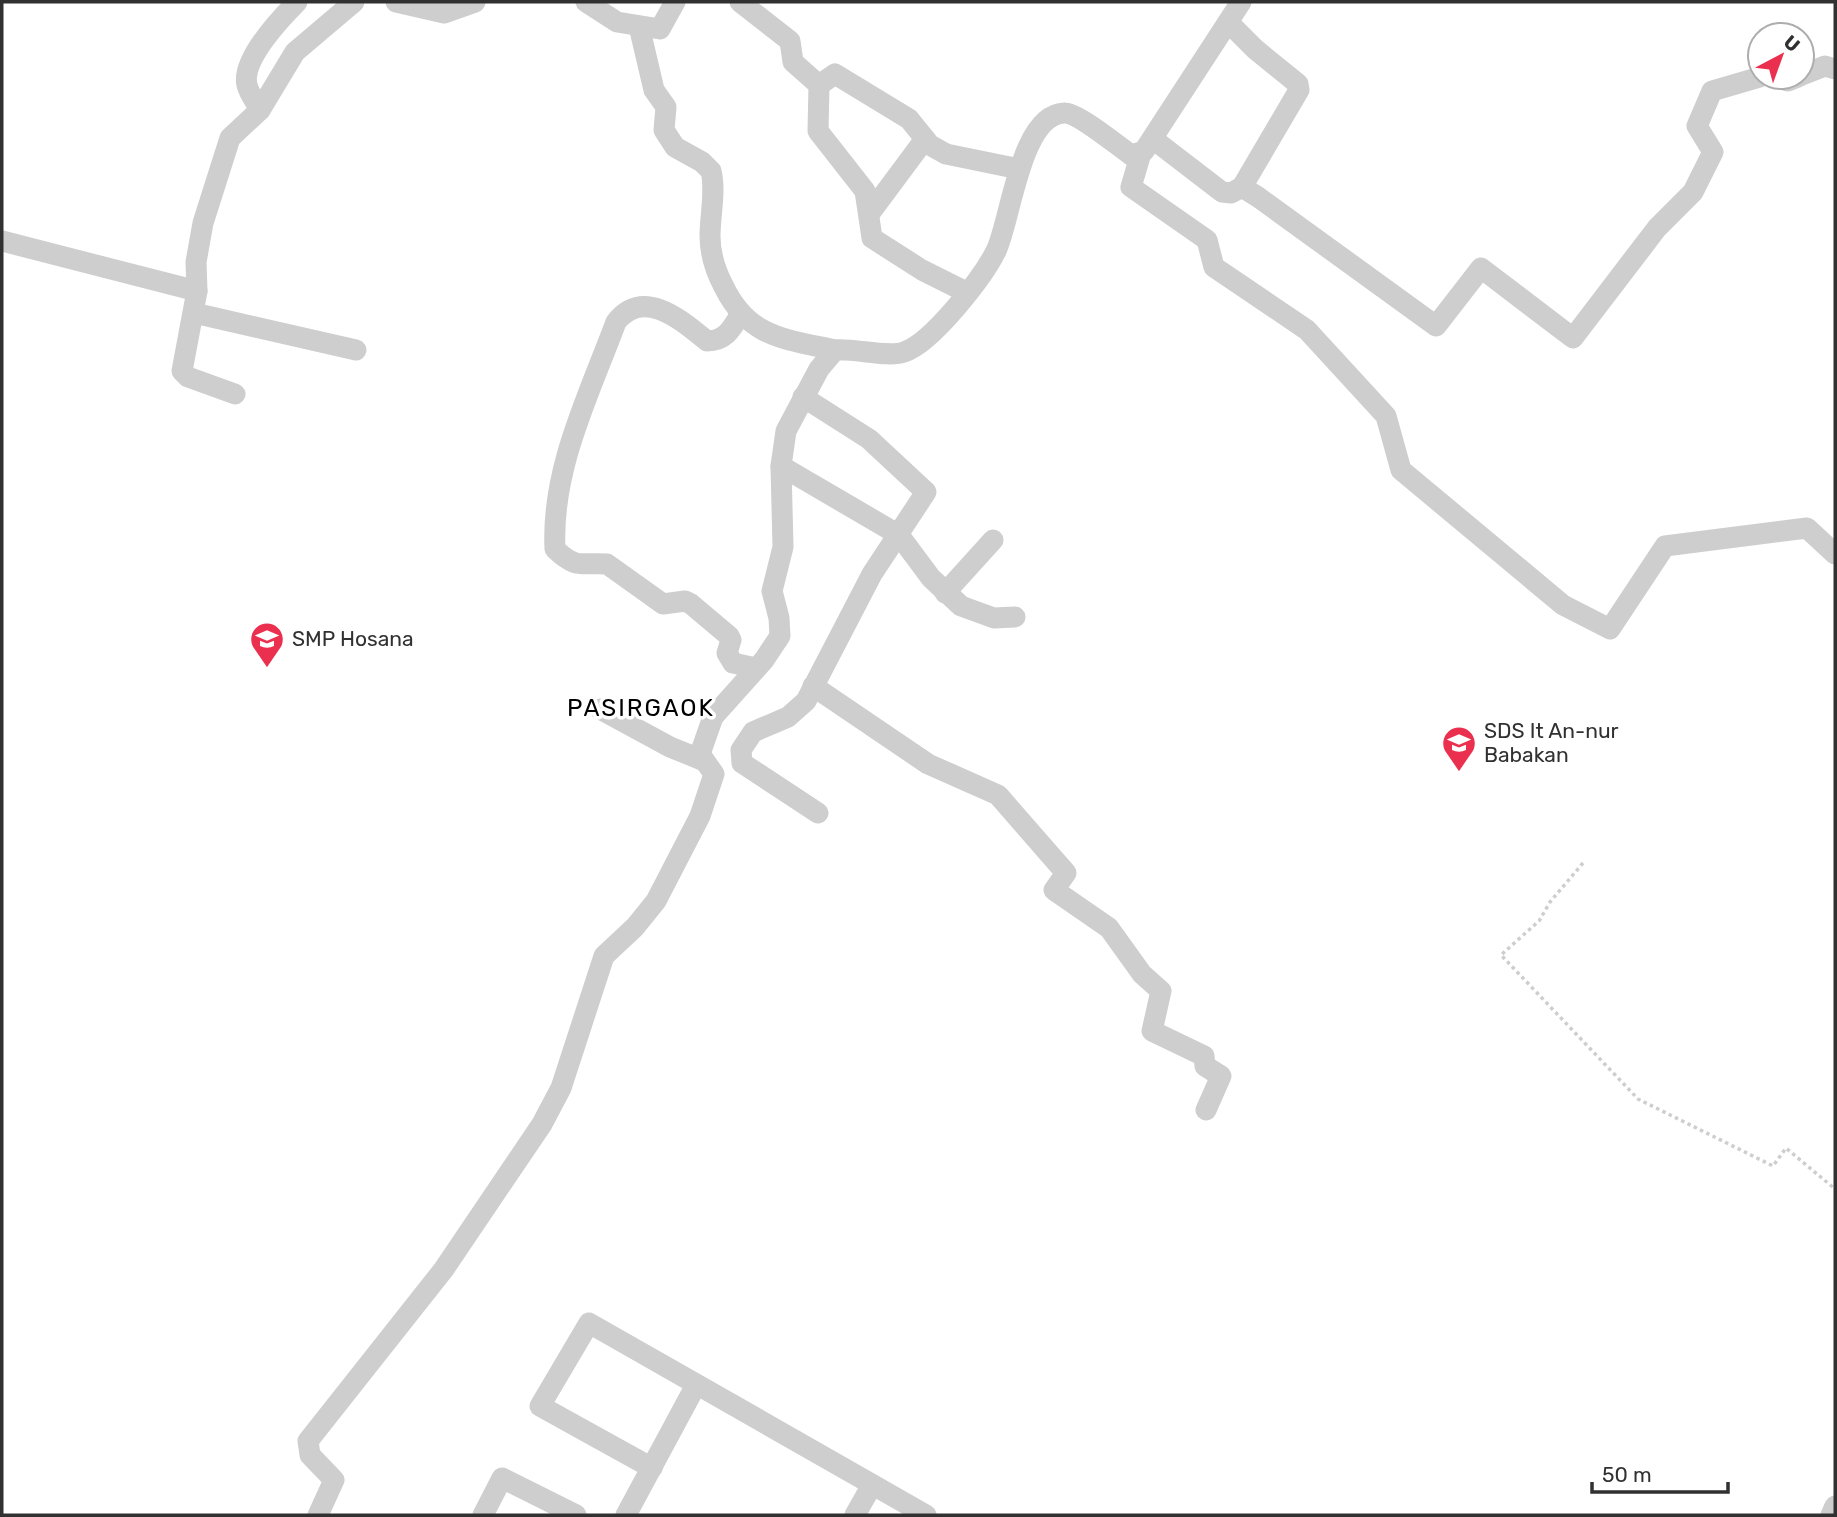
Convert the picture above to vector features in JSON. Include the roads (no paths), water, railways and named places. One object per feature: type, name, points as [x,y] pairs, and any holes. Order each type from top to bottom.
[{"type":"street","points":[[260,110],[247,88],[249,69],[269,32],[297,2]]},
{"type":"street","points":[[235,394],[188,377],[182,371],[197,291],[196,262],[202,223],[227,144],[234,132],[260,110],[295,52],[354,2]]},
{"type":"street","points":[[396,2],[444,13],[475,2]]},
{"type":"street","points":[[586,2],[617,22],[660,29],[674,2]]},
{"type":"street","points":[[740,2],[790,41],[793,62],[819,85],[818,131],[865,191],[870,213],[868,232],[877,244],[966,292]]},
{"type":"street","points":[[1241,2],[1147,146],[1131,187],[1207,240],[1214,267],[1307,330],[1386,416],[1401,470],[1563,605],[1610,629],[1665,546],[1807,527],[1835,554]]},
{"type":"street","points":[[1147,146],[1222,192],[1231,193],[1241,187],[1299,90],[1298,84],[1228,22]]},
{"type":"street","points":[[639,26],[654,90],[666,107],[664,130],[675,147],[702,162],[711,172],[710,239],[714,262],[740,315],[773,336],[835,350],[904,352],[923,340],[990,262],[1000,241],[1019,169],[1029,143],[1052,118],[1063,113],[1131,155],[1147,146]]},
{"type":"street","points":[[1816,70],[1825,66],[1835,68]]},
{"type":"street","points":[[819,85],[835,74],[909,119],[925,138],[946,155],[1019,169]]},
{"type":"street","points":[[1241,187],[1436,326],[1481,268],[1573,338],[1657,228],[1693,192],[1713,152],[1697,125],[1712,91],[1746,81]]},
{"type":"street","points":[[870,213],[925,138]]},
{"type":"street","points":[[2,240],[197,291]]},
{"type":"street","points":[[740,315],[730,332],[719,341],[707,341],[684,323],[656,308],[640,306],[626,309],[616,322],[572,434],[554,523],[555,549],[568,561],[582,567],[607,564],[663,604],[685,601],[691,604],[732,640],[727,653],[733,663],[756,668]]},
{"type":"street","points":[[194,313],[356,351]]},
{"type":"street","points":[[702,760],[703,739],[713,717],[775,646],[781,628],[772,592],[783,547],[781,466],[786,430],[828,356],[835,350]]},
{"type":"street","points":[[803,397],[869,439],[925,491],[872,574],[806,701],[788,717],[753,732],[741,750],[742,763],[818,813]]},
{"type":"street","points":[[781,466],[899,535],[912,555],[945,593],[972,612],[994,618],[1015,617]]},
{"type":"street","points":[[945,593],[993,540]]},
{"type":"street","points":[[813,686],[928,764],[998,795],[1012,810],[1066,873],[1054,890],[1109,928],[1142,974],[1161,991],[1152,1031],[1204,1056],[1205,1066],[1221,1076],[1206,1110]]},
{"type":"street","points":[[318,1515],[334,1480],[310,1455],[307,1441],[444,1269],[554,1103],[604,956],[653,907],[700,816],[714,774],[702,760],[670,747],[600,709]]},
{"type":"street","points":[[652,1468],[540,1406],[589,1323],[926,1515]]},
{"type":"street","points":[[626,1515],[696,1385]]},
{"type":"street","points":[[484,1515],[502,1478],[576,1515]]},
{"type":"street","points":[[855,1515],[872,1485]]},
{"type":"street","points":[[1831,1515],[1835,1506]]},
{"type":"place","name":"SMP Hosana","points":[[267,669]]},
{"type":"place","name":"SDS It An-nur Babakan","points":[[1459,773]]},
{"type":"district","name":"PASIRGAOK","points":[[641,708]]}]
